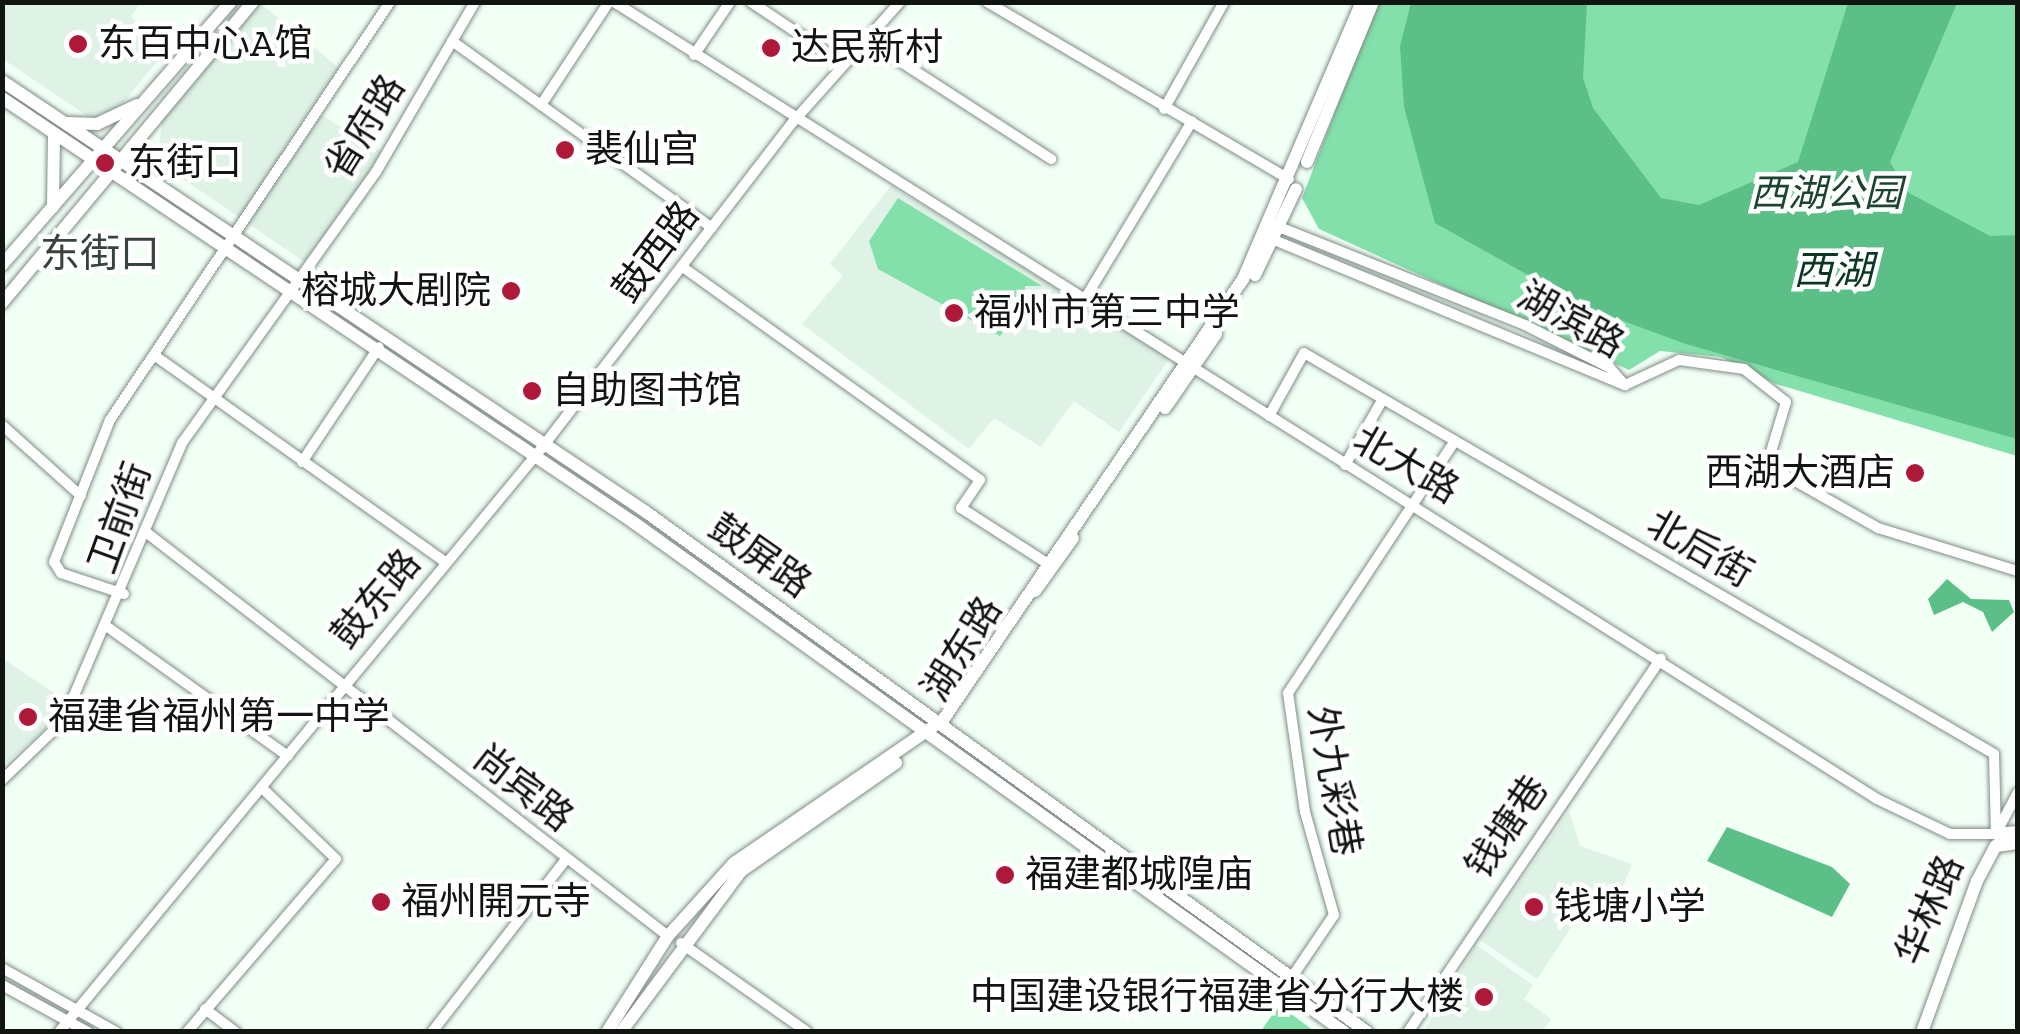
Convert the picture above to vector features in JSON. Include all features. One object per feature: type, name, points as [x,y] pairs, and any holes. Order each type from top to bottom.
[{"type":"main road","points":[[2,265],[51,215],[231,2]]},
{"type":"main road","points":[[2,303],[253,2]]},
{"type":"main road","points":[[1273,232],[1362,2]]},
{"type":"main road","points":[[1273,232],[1373,2]]},
{"type":"main road","points":[[2,81],[60,121],[110,174],[227,248],[297,284]]},
{"type":"main road","points":[[2,98],[54,136],[98,158]]},
{"type":"main road","points":[[60,121],[97,124],[148,98]]},
{"type":"main road","points":[[51,215],[54,136]]},
{"type":"main road","name":"鼓屏路","points":[[98,158],[122,160],[236,235],[532,461],[936,734],[1344,1032]]},
{"type":"main road","name":"湖东路","points":[[607,1032],[674,939],[760,841],[936,734],[946,722],[1190,365],[1273,232]]},
{"type":"main road","name":"鼓屏路","points":[[297,284],[946,722],[1366,1032]]},
{"type":"main road","name":"湖东路","points":[[946,722],[1045,562],[1190,365]]},
{"type":"main road","name":"华林路","points":[[1919,1032],[2005,840],[2018,832]]},
{"type":"main road","name":"湖东路","points":[[620,1032],[674,939]]},
{"type":"street","points":[[124,594],[55,566],[110,420],[390,2]]},
{"type":"street","name":"省府路","points":[[297,284],[474,2]]},
{"type":"street","points":[[542,105],[611,2]]},
{"type":"street","name":"北大路","points":[[611,2],[793,122],[1345,464],[1418,505],[1877,799],[1950,834],[2005,840]]},
{"type":"street","points":[[694,55],[730,2]]},
{"type":"street","points":[[750,2],[842,62]]},
{"type":"street","name":"鼓西路","points":[[541,449],[793,122],[842,62],[900,2]]},
{"type":"street","points":[[987,2],[1290,180]]},
{"type":"street","points":[[1164,109],[1224,2]]},
{"type":"street","points":[[864,38],[1052,159]]},
{"type":"street","points":[[452,40],[712,228]]},
{"type":"street","points":[[1083,302],[1192,122]]},
{"type":"street","name":"湖滨路","points":[[1273,232],[1626,386]]},
{"type":"street","name":"湖滨路","points":[[1273,232],[1525,325],[1610,368],[1626,386]]},
{"type":"street","points":[[684,268],[980,480],[961,508],[1045,562]]},
{"type":"street","name":"卫前街","points":[[2,780],[64,721],[124,594],[168,468],[213,397],[297,284]]},
{"type":"street","points":[[302,462],[379,347]]},
{"type":"street","name":"北后街","points":[[1269,416],[1304,353],[1994,754],[2005,840]]},
{"type":"street","points":[[154,355],[445,562]]},
{"type":"street","points":[[1626,386],[1679,360],[1744,369],[1786,402],[1767,465],[1891,534],[2018,572]]},
{"type":"street","points":[[1345,464],[1383,399]]},
{"type":"street","points":[[2,425],[81,496]]},
{"type":"street","name":"外九彩巷","points":[[1292,976],[1334,915],[1305,812],[1288,693],[1418,505],[1455,441]]},
{"type":"street","name":"鼓东路","points":[[59,1032],[541,449]]},
{"type":"street","name":"尚宾路","points":[[147,533],[566,859],[808,1032]]},
{"type":"street","points":[[110,628],[288,756]]},
{"type":"street","name":"钱塘巷","points":[[1408,1032],[1661,659]]},
{"type":"street","points":[[186,1032],[336,859],[262,788]]},
{"type":"street","points":[[2005,840],[2018,792]]},
{"type":"street","points":[[432,1032],[566,859]]},
{"type":"street","points":[[2,968],[116,1032]]},
{"type":"street","points":[[2,984],[88,1032]]},
{"type":"street","points":[[205,1009],[236,1032]]},
{"type":"shaded area","points":[[2,3],[140,3],[131,17],[168,48],[116,112],[92,119],[3,59]]},
{"type":"shaded area","points":[[260,3],[345,73],[318,113],[384,153],[306,263],[157,161],[163,115]]},
{"type":"shaded area","name":"福州市第三中学","points":[[891,186],[1171,356],[1119,432],[1074,401],[1041,447],[994,418],[969,449],[802,324],[843,276],[830,264]]},
{"type":"shaded area","name":"福建省福州第一中学","points":[[2,658],[63,699],[46,728],[3,766]]},
{"type":"shaded area","points":[[1569,811],[1580,846],[1632,864],[1613,910],[1590,899],[1537,979],[1480,940]]},
{"type":"shaded area","points":[[1476,945],[1533,985],[1524,999],[1551,1019],[1543,1031],[1424,1031]]},
{"type":"green space","name":"西湖公园","points":[[1377,3],[2017,3],[2017,456],[1776,384],[1721,357],[1660,351],[1629,370],[1319,229],[1302,198]]},
{"type":"green space","points":[[898,198],[1042,286],[1025,286],[1026,305],[1000,336],[878,269],[869,241]]},
{"type":"green space","points":[[1279,1005],[1314,1031],[1261,1031]]},
{"type":"water","name":"西湖","points":[[1411,3],[1587,3],[1583,78],[1593,108],[1661,198],[1699,205],[1798,162],[1848,3],[1957,3],[1890,162],[1909,193],[1990,236],[2017,235],[2017,439],[1686,344],[1585,307],[1435,223],[1404,107],[1400,46]]},
{"type":"water","points":[[1947,579],[1971,599],[2009,600],[2014,612],[1992,632],[1983,612],[1963,602],[1934,615],[1928,599]]},
{"type":"water","points":[[1727,827],[1832,867],[1850,884],[1832,917],[1707,861]]},
{"type":"place","name":"东百中心A馆","points":[[78,44]]},
{"type":"place","name":"达民新村","points":[[771,48]]},
{"type":"place","name":"裴仙宫","points":[[565,150]]},
{"type":"place","name":"东街口","points":[[105,163]]},
{"type":"place","name":"榕城大剧院","points":[[511,291]]},
{"type":"place","name":"福州市第三中学","points":[[954,313]]},
{"type":"place","name":"自助图书馆","points":[[532,391]]},
{"type":"place","name":"西湖大酒店","points":[[1915,473]]},
{"type":"place","name":"福建省福州第一中学","points":[[28,717]]},
{"type":"place","name":"福建都城隍庙","points":[[1005,875]]},
{"type":"place","name":"福州開元寺","points":[[381,902]]},
{"type":"place","name":"钱塘小学","points":[[1534,907]]},
{"type":"place","name":"中国建设银行福建省分行大楼","points":[[1484,997]]},
{"type":"district","name":"东街口","points":[[100,253]]}]
